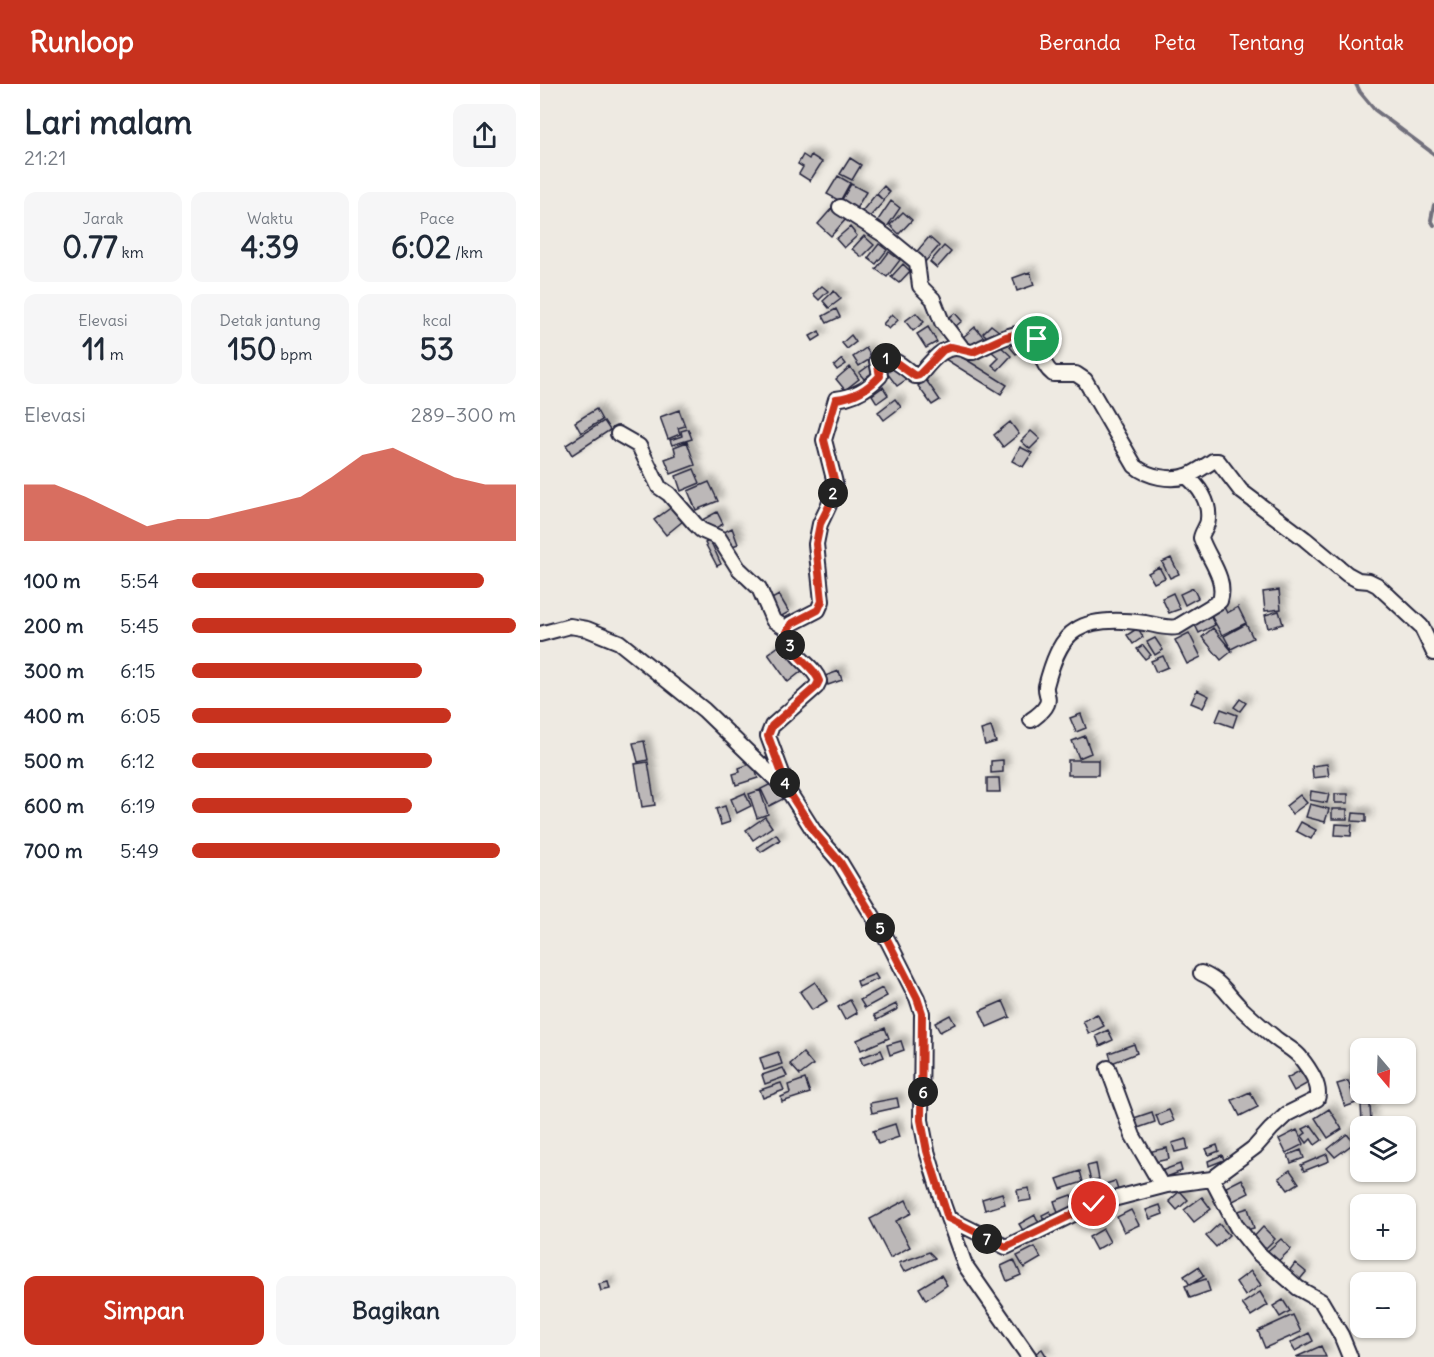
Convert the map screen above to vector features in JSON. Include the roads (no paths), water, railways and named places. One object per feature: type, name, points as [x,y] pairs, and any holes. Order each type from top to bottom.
[{"type":"street","points":[[840,207],[884,235],[917,262],[920,286],[933,299],[942,322],[962,348],[973,352],[1006,337],[1022,333],[1030,334],[1037,339],[1045,368],[1053,375],[1076,374],[1085,380],[1136,466],[1145,474],[1161,477],[1186,476],[1213,461],[1220,463],[1241,491],[1347,574],[1358,580],[1369,581],[1377,585],[1421,626],[1434,653]]},
{"type":"street","points":[[787,629],[818,610],[822,601],[816,544],[820,524],[830,504],[835,483],[824,440],[836,399],[854,397],[877,380],[880,376],[877,361],[879,359],[891,359],[915,376],[919,375],[943,350],[951,347],[962,348]]},
{"type":"street","points":[[618,434],[639,446],[660,487],[695,524],[701,530],[719,538],[738,568],[759,588],[773,620],[787,629]]},
{"type":"street","points":[[1031,720],[1047,705],[1049,698],[1045,689],[1057,655],[1064,641],[1075,630],[1088,624],[1117,622],[1139,622],[1170,628],[1177,627],[1220,601],[1222,594],[1220,578],[1201,538],[1208,519],[1207,509],[1198,486],[1186,476]]},
{"type":"street","points":[[540,634],[570,626],[587,629],[619,642],[704,710],[789,792]]},
{"type":"street","points":[[787,629],[790,646],[815,673],[819,681],[816,687],[768,731],[769,741],[789,792],[815,833],[840,862],[888,941],[917,998],[922,1013],[921,1120],[927,1151],[965,1265],[1029,1357]]},
{"type":"street","points":[[948,1218],[1006,1247],[1094,1204],[1162,1186],[1212,1179],[1255,1147],[1287,1114],[1317,1099],[1318,1091],[1311,1073],[1299,1056],[1238,1005],[1224,987],[1201,973]]},
{"type":"street","points":[[1108,1068],[1128,1124],[1162,1186]]},
{"type":"street","points":[[1212,1179],[1237,1227],[1258,1253],[1298,1288],[1321,1301],[1341,1335],[1350,1357]]},
{"type":"waterway","points":[[1356,84],[1375,110],[1434,154]]},
{"type":"waterway","points":[[1434,205],[1431,220],[1434,225]]}]
